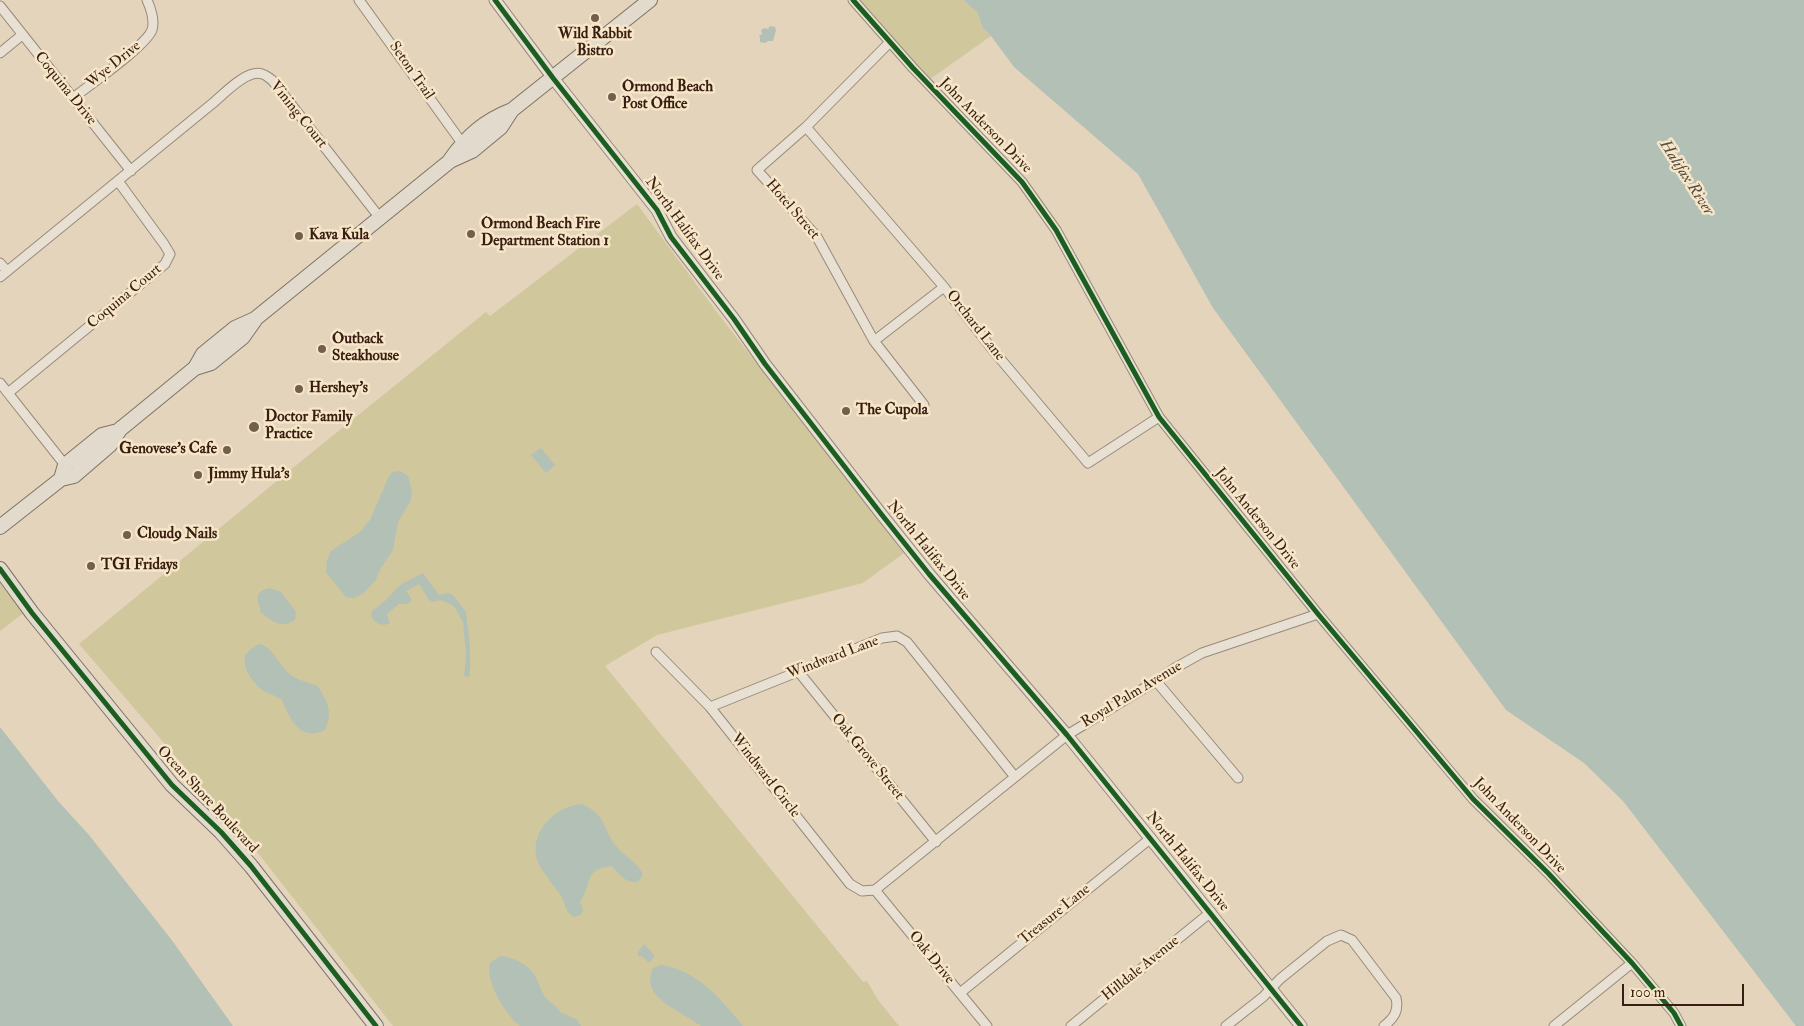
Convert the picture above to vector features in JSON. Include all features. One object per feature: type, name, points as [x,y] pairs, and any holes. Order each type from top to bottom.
[{"type":"main road","points":[[450,161],[462,143],[492,118],[512,110],[650,0]]},
{"type":"main road","points":[[0,527],[61,479],[74,476],[110,445],[121,428],[195,368],[203,354],[222,338],[235,328],[255,319],[450,161],[472,151],[501,128],[512,110]]},
{"type":"main road","points":[[61,479],[65,465],[102,435],[121,428]]},
{"type":"main road","name":"Ocean Shore Boulevard","points":[[0,569],[32,612],[172,785],[221,832],[251,866],[376,1026]]},
{"type":"street","name":"Wye Drive","points":[[72,98],[143,43],[152,29],[152,13],[147,0]]},
{"type":"street","name":"Seton Trail","points":[[359,0],[462,143]]},
{"type":"street","name":"North Halifax Drive","points":[[495,0],[553,78],[657,210],[671,237],[734,319],[765,364],[929,574],[1067,735],[1302,1026]]},
{"type":"street","name":"John Anderson Drive","points":[[853,0],[889,43],[1022,182],[1056,230],[1159,417],[1318,614],[1473,799],[1548,873],[1632,963],[1674,1013],[1681,1026]]},
{"type":"street","name":"Coquina Drive","points":[[0,6],[131,171]]},
{"type":"street","points":[[0,53],[22,35]]},
{"type":"street","name":"Hotel Street","points":[[889,43],[806,127],[757,170],[818,237],[874,341],[924,405]]},
{"type":"street","name":"Vining Court","points":[[131,171],[244,78],[253,73],[264,74],[272,80],[380,218]]},
{"type":"street","name":"Orchard Lane","points":[[806,127],[944,287],[992,349],[1088,463],[1159,417]]},
{"type":"street","points":[[0,263],[3,274],[131,171]]},
{"type":"street","name":"Coquina Court","points":[[8,393],[166,264],[170,254],[118,181]]},
{"type":"street","points":[[874,341],[944,287]]},
{"type":"street","points":[[0,383],[65,465]]},
{"type":"street","name":"Royal Palm Avenue","points":[[875,890],[1067,735],[1202,653],[1318,614]]},
{"type":"street","name":"Windward Lane","points":[[710,706],[882,638],[896,636],[907,642],[1015,776]]},
{"type":"street","name":"Windward Circle","points":[[656,652],[710,706],[850,884],[862,891],[875,890]]},
{"type":"street","name":"Oak Grove Street","points":[[798,671],[936,842]]},
{"type":"street","points":[[1156,681],[1238,778]]},
{"type":"street","name":"Treasure Lane","points":[[960,993],[1151,838]]},
{"type":"street","name":"Oak Drive","points":[[875,890],[987,1026]]},
{"type":"street","name":"Hilldale Avenue","points":[[1071,1026],[1211,912]]},
{"type":"street","points":[[1226,1026],[1263,997],[1280,979],[1327,941],[1336,936],[1345,935],[1352,940],[1396,998],[1396,1013],[1384,1026]]},
{"type":"street","points":[[1554,1026],[1632,963]]},
{"type":"shaded area","points":[[853,0],[963,0],[977,12],[983,28],[991,36],[926,82]]},
{"type":"shaded area","points":[[637,204],[719,315],[904,553],[863,583],[657,635],[605,666],[863,982],[867,981],[878,1000],[899,1026],[393,1026],[251,844],[79,644],[486,312],[490,316]]},
{"type":"shaded area","points":[[0,569],[29,609],[0,631]]},
{"type":"water","name":"Halifax River","points":[[963,0],[1804,0],[1804,1026],[1796,1026],[1623,801],[1584,763],[1506,710],[1213,308],[1138,174],[1014,67],[983,28],[977,12]]},
{"type":"water","points":[[770,26],[775,27],[776,30],[773,41],[760,42],[761,30],[764,28],[768,29]]},
{"type":"water","points":[[541,448],[555,465],[546,473],[531,455]]},
{"type":"water","points":[[396,471],[408,476],[412,491],[411,500],[398,522],[393,550],[375,581],[363,594],[353,598],[346,597],[326,572],[327,560],[331,551],[360,532],[370,520],[390,474]]},
{"type":"water","points":[[423,573],[439,595],[448,593],[453,595],[466,612],[470,647],[470,676],[466,677],[464,675],[466,656],[463,622],[454,606],[440,600],[433,602],[429,600],[419,584],[406,591],[412,600],[408,604],[399,604],[387,614],[390,623],[379,624],[371,616],[372,611],[385,601],[400,585]]},
{"type":"water","points":[[269,588],[281,592],[296,612],[295,620],[282,624],[274,622],[261,613],[257,597],[261,591]]},
{"type":"water","points":[[259,644],[269,649],[291,675],[318,686],[329,712],[325,730],[317,733],[303,731],[293,721],[282,700],[264,691],[254,683],[246,668],[245,658],[247,653]]},
{"type":"water","points":[[0,727],[171,939],[233,1026],[0,1026]]},
{"type":"water","points":[[582,804],[596,813],[616,846],[643,874],[639,881],[634,882],[624,878],[611,866],[596,870],[590,878],[580,902],[583,909],[582,914],[575,917],[567,911],[563,899],[541,868],[536,853],[536,843],[545,824],[553,816],[562,810]]},
{"type":"water","points":[[644,944],[654,955],[649,963],[642,956],[638,956],[638,952]]},
{"type":"water","points":[[500,956],[514,959],[527,967],[534,974],[546,997],[560,1012],[576,1019],[581,1026],[520,1026],[514,1021],[498,998],[489,971],[490,963]]},
{"type":"water","points":[[661,965],[674,968],[697,979],[717,996],[743,1026],[701,1026],[663,1002],[654,993],[650,983],[653,968]]},
{"type":"cycle path","points":[[495,0],[553,78],[657,210],[671,237],[734,319],[765,364],[882,515],[929,574],[1067,735],[1301,1026]]},
{"type":"cycle path","points":[[853,0],[913,68],[1022,182],[1056,230],[1159,417],[1318,614],[1473,799],[1548,873],[1632,963],[1674,1013],[1681,1026]]},
{"type":"cycle path","points":[[0,569],[32,613],[172,785],[221,832],[251,866],[376,1026]]},
{"type":"place","name":"Wild Rabbit Bistro","points":[[595,18]]},
{"type":"place","name":"Ormond Beach Post Office","points":[[612,97]]},
{"type":"place","name":"Ormond Beach Fire Department Station 1","points":[[471,234]]},
{"type":"place","name":"Kava Kula","points":[[299,236]]},
{"type":"place","name":"Outback Steakhouse","points":[[322,349]]},
{"type":"place","name":"Hershey's","points":[[299,389]]},
{"type":"place","name":"The Cupola","points":[[846,411]]},
{"type":"place","name":"Doctor Family Practice","points":[[254,427]]},
{"type":"place","name":"Genovese's Cafe","points":[[227,450]]},
{"type":"place","name":"Jimmy Hula's","points":[[198,475]]},
{"type":"place","name":"Cloud9 Nails","points":[[127,535]]},
{"type":"place","name":"TGI Fridays","points":[[91,566]]}]
